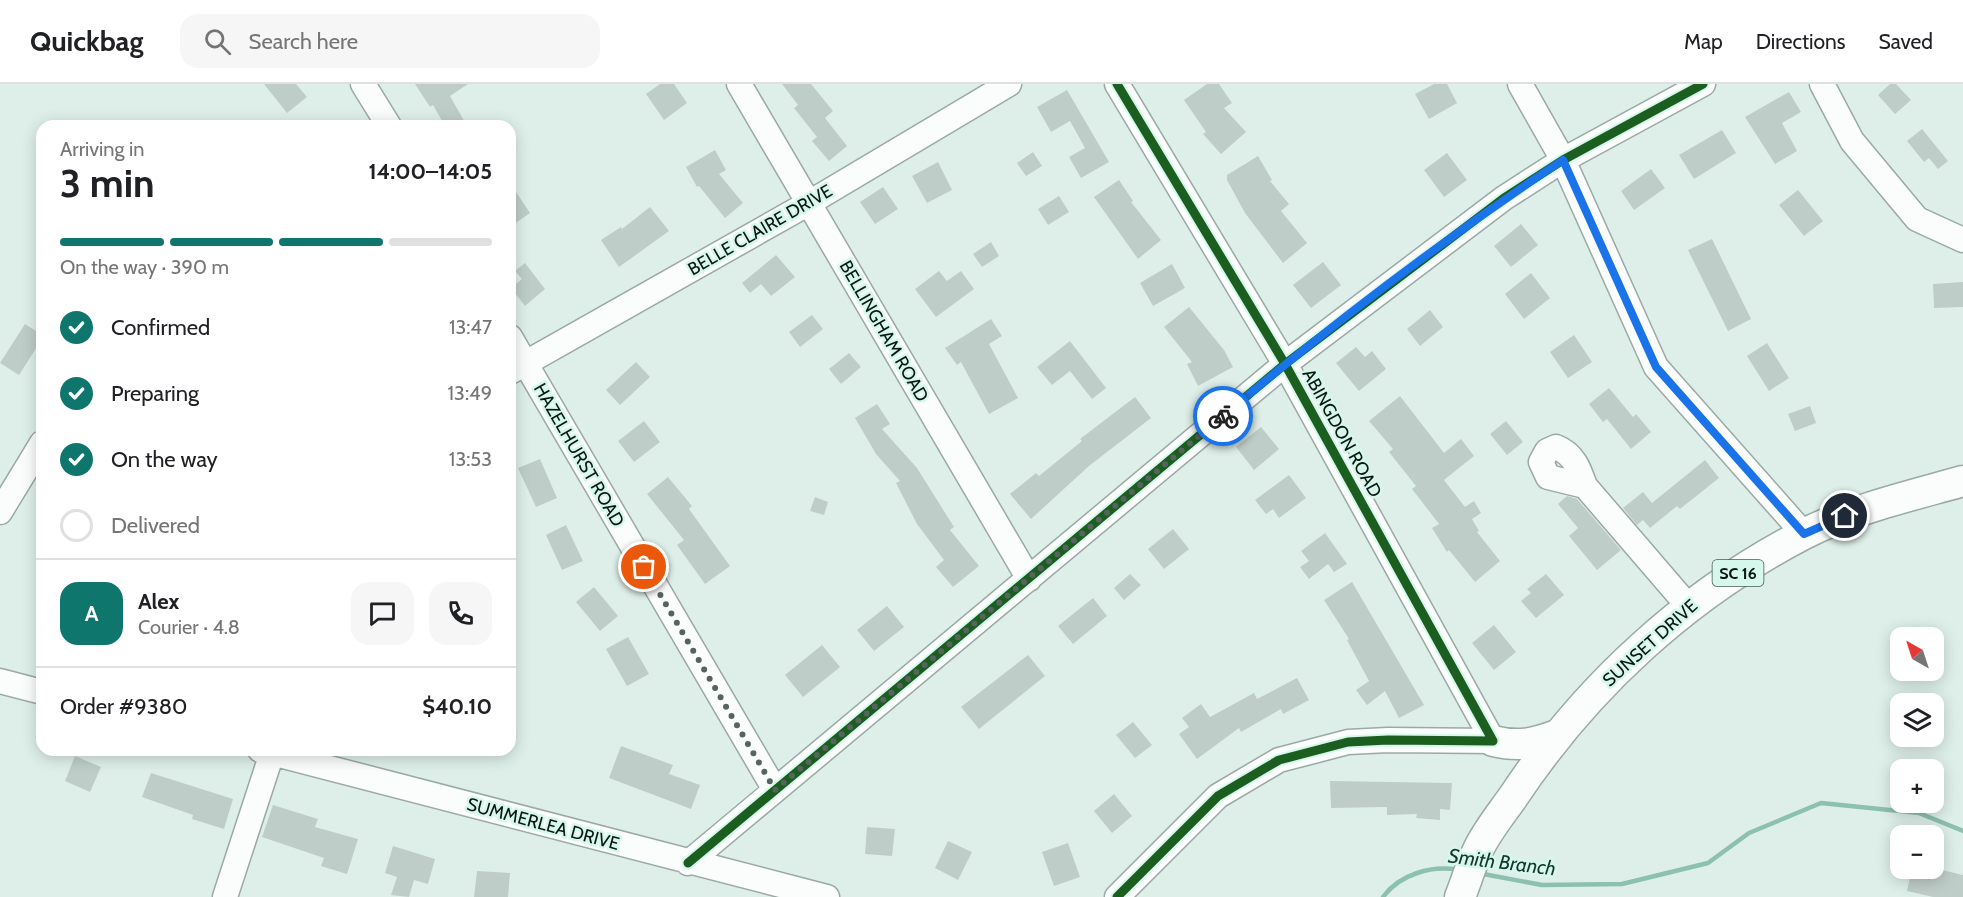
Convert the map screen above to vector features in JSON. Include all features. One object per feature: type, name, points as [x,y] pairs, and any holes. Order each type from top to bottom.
[{"type":"main road","name":"SUNSET DRIVE","points":[[1466,880],[1478,849],[1557,735],[1613,674],[1653,635],[1730,578],[1804,534],[1845,516],[1963,481]]},
{"type":"main road","points":[[1493,741],[1513,746],[1532,745],[1557,735]]},
{"type":"main road","points":[[1493,741],[1508,768],[1513,796]]},
{"type":"street","points":[[363,84],[385,120]]},
{"type":"street","name":"BELLINGHAM ROAD","points":[[739,84],[1029,579]]},
{"type":"street","name":"BELLE CLAIRE DRIVE","points":[[518,368],[809,203],[1009,84]]},
{"type":"street","name":"ABINGDON ROAD","points":[[1117,84],[1285,364],[1493,741]]},
{"type":"street","points":[[1520,84],[1563,160],[1656,367],[1804,534]]},
{"type":"street","points":[[688,863],[1285,364],[1504,198],[1563,160],[1703,84]]},
{"type":"street","points":[[1822,84],[1852,141],[1917,219],[1963,240]]},
{"type":"street","name":"HAZELHURST ROAD","points":[[518,368],[775,790]]},
{"type":"street","points":[[0,512],[36,454]]},
{"type":"street","points":[[1586,486],[1689,607]]},
{"type":"street","points":[[0,681],[36,690]]},
{"type":"street","points":[[1117,897],[1218,796],[1279,760],[1348,742],[1493,741]]},
{"type":"street","points":[[225,897],[267,756]]},
{"type":"street","name":"SUMMERLEA DRIVE","points":[[287,756],[688,863],[827,897]]},
{"type":"building","points":[[264,84],[296,84],[307,97],[287,113]]},
{"type":"building","points":[[415,84],[468,84],[450,96],[464,120],[442,120],[433,105],[430,107]]},
{"type":"building","points":[[660,84],[674,84],[687,103],[664,120],[646,94]]},
{"type":"building","points":[[782,84],[811,84],[833,111],[825,118],[847,146],[829,161],[812,141],[817,137],[794,108],[798,105]]},
{"type":"building","points":[[1207,84],[1219,84],[1232,103],[1224,108],[1246,132],[1221,154],[1203,134],[1206,132],[1184,100]]},
{"type":"building","points":[[1434,84],[1447,84],[1457,103],[1429,119],[1415,94]]},
{"type":"building","points":[[1890,84],[1896,84],[1911,100],[1895,114],[1878,95]]},
{"type":"building","points":[[1067,90],[1109,162],[1081,178],[1069,157],[1085,148],[1070,121],[1051,132],[1037,107]]},
{"type":"building","points":[[1789,92],[1801,112],[1782,123],[1797,151],[1775,164],[1745,117]]},
{"type":"building","points":[[1922,129],[1948,161],[1938,169],[1929,158],[1924,162],[1907,141]]},
{"type":"building","points":[[1722,130],[1736,153],[1694,179],[1679,155]]},
{"type":"building","points":[[715,150],[726,170],[719,174],[743,203],[725,218],[699,186],[697,187],[686,167]]},
{"type":"building","points":[[1033,152],[1042,166],[1026,176],[1017,163]]},
{"type":"building","points":[[1447,153],[1467,180],[1444,197],[1424,170]]},
{"type":"building","points":[[1258,156],[1272,180],[1270,181],[1289,204],[1281,211],[1307,243],[1283,263],[1245,213],[1227,180],[1227,175]]},
{"type":"building","points":[[938,162],[952,190],[927,203],[912,176]]},
{"type":"building","points":[[1651,169],[1665,188],[1634,210],[1621,191]]},
{"type":"building","points":[[1119,180],[1133,201],[1131,202],[1161,240],[1138,259],[1094,197]]},
{"type":"building","points":[[883,187],[898,209],[875,224],[860,202]]},
{"type":"building","points":[[1798,190],[1823,221],[1804,236],[1779,205]]},
{"type":"building","points":[[516,192],[530,213],[516,223]]},
{"type":"building","points":[[1059,196],[1069,212],[1048,225],[1038,209]]},
{"type":"building","points":[[650,207],[669,231],[619,267],[601,240],[621,227],[622,229]]},
{"type":"building","points":[[1521,224],[1538,245],[1511,267],[1494,246]]},
{"type":"building","points":[[1712,239],[1751,319],[1728,331],[1688,250]]},
{"type":"building","points":[[991,242],[999,256],[982,267],[973,254]]},
{"type":"building","points":[[776,255],[795,277],[771,296],[761,284],[750,293],[742,283]]},
{"type":"building","points":[[1323,262],[1341,285],[1311,308],[1293,285]]},
{"type":"building","points":[[525,263],[545,289],[525,306],[516,294],[516,284],[522,279],[516,270]]},
{"type":"building","points":[[1172,264],[1185,288],[1153,306],[1140,283]]},
{"type":"building","points":[[939,271],[947,281],[961,271],[974,289],[936,317],[915,289]]},
{"type":"building","points":[[1531,273],[1550,298],[1524,319],[1505,294]]},
{"type":"building","points":[[1963,282],[1963,307],[1934,308],[1933,284]]},
{"type":"building","points":[[1189,307],[1224,350],[1233,367],[1198,386],[1187,364],[1192,362],[1164,327]]},
{"type":"building","points":[[1430,310],[1443,327],[1420,346],[1407,329]]},
{"type":"building","points":[[812,315],[823,329],[800,347],[789,332]]},
{"type":"building","points":[[991,319],[1002,336],[989,344],[1018,398],[989,414],[961,362],[957,365],[945,348]]},
{"type":"building","points":[[25,324],[36,331],[36,348],[19,375],[0,363]]},
{"type":"building","points":[[1574,335],[1592,362],[1568,378],[1550,352]]},
{"type":"building","points":[[1070,341],[1106,388],[1092,399],[1070,371],[1052,385],[1037,367]]},
{"type":"building","points":[[1767,343],[1789,378],[1769,391],[1747,356]]},
{"type":"building","points":[[1356,347],[1365,357],[1372,351],[1386,369],[1359,391],[1336,363]]},
{"type":"building","points":[[849,353],[861,367],[841,384],[829,369]]},
{"type":"building","points":[[636,362],[650,377],[620,405],[606,390]]},
{"type":"building","points":[[1609,388],[1633,417],[1636,414],[1651,432],[1631,449],[1607,419],[1603,422],[1589,404]]},
{"type":"building","points":[[1400,396],[1444,453],[1461,439],[1474,456],[1444,480],[1465,507],[1474,501],[1481,513],[1472,519],[1479,531],[1477,532],[1500,561],[1475,582],[1449,550],[1447,552],[1432,528],[1439,524],[1412,489],[1416,486],[1389,452],[1393,449],[1369,421]]},
{"type":"building","points":[[1135,397],[1151,418],[1089,466],[1031,519],[1010,494],[1036,473],[1039,476],[1082,441],[1080,439]]},
{"type":"building","points":[[877,404],[890,424],[882,429],[917,468],[954,527],[950,530],[979,566],[953,587],[936,567],[944,560],[917,524],[896,483],[900,481],[876,454],[855,418]]},
{"type":"building","points":[[1810,406],[1816,423],[1795,431],[1788,414]]},
{"type":"building","points":[[644,421],[660,442],[634,462],[618,441]]},
{"type":"building","points":[[1506,421],[1523,442],[1507,455],[1490,434]]},
{"type":"building","points":[[1261,427],[1279,449],[1254,470],[1236,447]]},
{"type":"building","points":[[540,459],[557,498],[536,507],[518,468]]},
{"type":"building","points":[[1705,460],[1719,478],[1680,509],[1677,506],[1650,528],[1643,520],[1637,525],[1623,508],[1643,492],[1652,503]]},
{"type":"building","points":[[1289,475],[1306,498],[1279,518],[1273,509],[1266,514],[1255,500]]},
{"type":"building","points":[[668,477],[692,506],[689,509],[730,566],[705,584],[677,545],[684,540],[647,494]]},
{"type":"building","points":[[1567,496],[1577,499],[1621,550],[1597,570],[1569,536],[1578,528],[1558,504]]},
{"type":"building","points":[[815,497],[828,502],[824,515],[810,511]]},
{"type":"building","points":[[566,525],[583,561],[562,570],[546,535]]},
{"type":"building","points":[[1173,529],[1189,549],[1164,569],[1148,549]]},
{"type":"building","points":[[1325,533],[1347,564],[1334,572],[1328,564],[1309,579],[1300,567],[1309,561],[1301,551]]},
{"type":"building","points":[[1130,574],[1141,585],[1124,600],[1114,588]]},
{"type":"building","points":[[1546,574],[1564,595],[1536,618],[1521,601],[1531,593],[1527,589]]},
{"type":"building","points":[[1352,582],[1424,705],[1399,718],[1385,691],[1367,705],[1356,690],[1369,681],[1347,640],[1349,639],[1324,600]]},
{"type":"building","points":[[594,587],[618,616],[600,631],[576,602]]},
{"type":"building","points":[[1093,598],[1107,616],[1073,644],[1058,626]]},
{"type":"building","points":[[887,606],[904,627],[874,651],[857,630]]},
{"type":"building","points":[[1494,625],[1516,652],[1494,670],[1472,643]]},
{"type":"building","points":[[628,637],[649,674],[627,686],[606,649]]},
{"type":"building","points":[[822,645],[840,667],[803,697],[785,675]]},
{"type":"building","points":[[1028,655],[1045,676],[979,729],[961,707]]},
{"type":"building","points":[[1297,678],[1309,700],[1283,714],[1281,709],[1241,732],[1239,728],[1197,759],[1179,734],[1189,727],[1182,718],[1201,704],[1210,717],[1254,693],[1257,699]]},
{"type":"building","points":[[1133,722],[1152,745],[1135,758],[1116,735]]},
{"type":"building","points":[[621,746],[673,765],[669,774],[700,785],[691,809],[609,778]]},
{"type":"building","points":[[75,756],[101,767],[90,792],[65,781]]},
{"type":"building","points":[[151,773],[233,799],[224,829],[192,819],[193,815],[142,797]]},
{"type":"building","points":[[1330,781],[1452,783],[1450,810],[1440,809],[1440,820],[1416,818],[1417,814],[1387,815],[1387,807],[1331,808]]},
{"type":"building","points":[[1114,794],[1132,816],[1112,833],[1094,811]]},
{"type":"building","points":[[273,805],[318,819],[315,827],[358,839],[347,874],[321,866],[324,858],[262,837]]},
{"type":"building","points":[[867,827],[895,829],[892,856],[865,854]]},
{"type":"building","points":[[948,841],[972,852],[958,880],[935,868]]},
{"type":"building","points":[[1068,843],[1080,877],[1054,886],[1042,852]]},
{"type":"building","points":[[393,846],[435,859],[428,884],[414,880],[409,897],[391,895],[397,877],[385,873]]},
{"type":"building","points":[[1944,870],[1963,875],[1963,897],[1933,897],[1907,891],[1910,879],[1944,879]]},
{"type":"building","points":[[477,871],[510,873],[508,897],[474,897]]},
{"type":"waterway","name":"Smith Branch","points":[[1478,873],[1542,885],[1622,884],[1708,863],[1749,833],[1821,803],[1919,813],[1963,831]]},
{"type":"waterway","name":"Smith Branch","points":[[1383,897],[1398,882],[1417,873],[1438,869],[1458,870]]},
{"type":"cycle path","points":[[1117,84],[1285,364],[1493,741],[1348,742],[1279,760],[1218,796],[1117,897]]},
{"type":"cycle path","points":[[688,863],[1285,364],[1504,198],[1563,160],[1703,84]]},
{"type":"way so far","points":[[644,567],[775,790],[1223,416]]},
{"type":"route","points":[[1223,416],[1285,364],[1504,198],[1563,160],[1656,367],[1804,534],[1845,516]]}]
